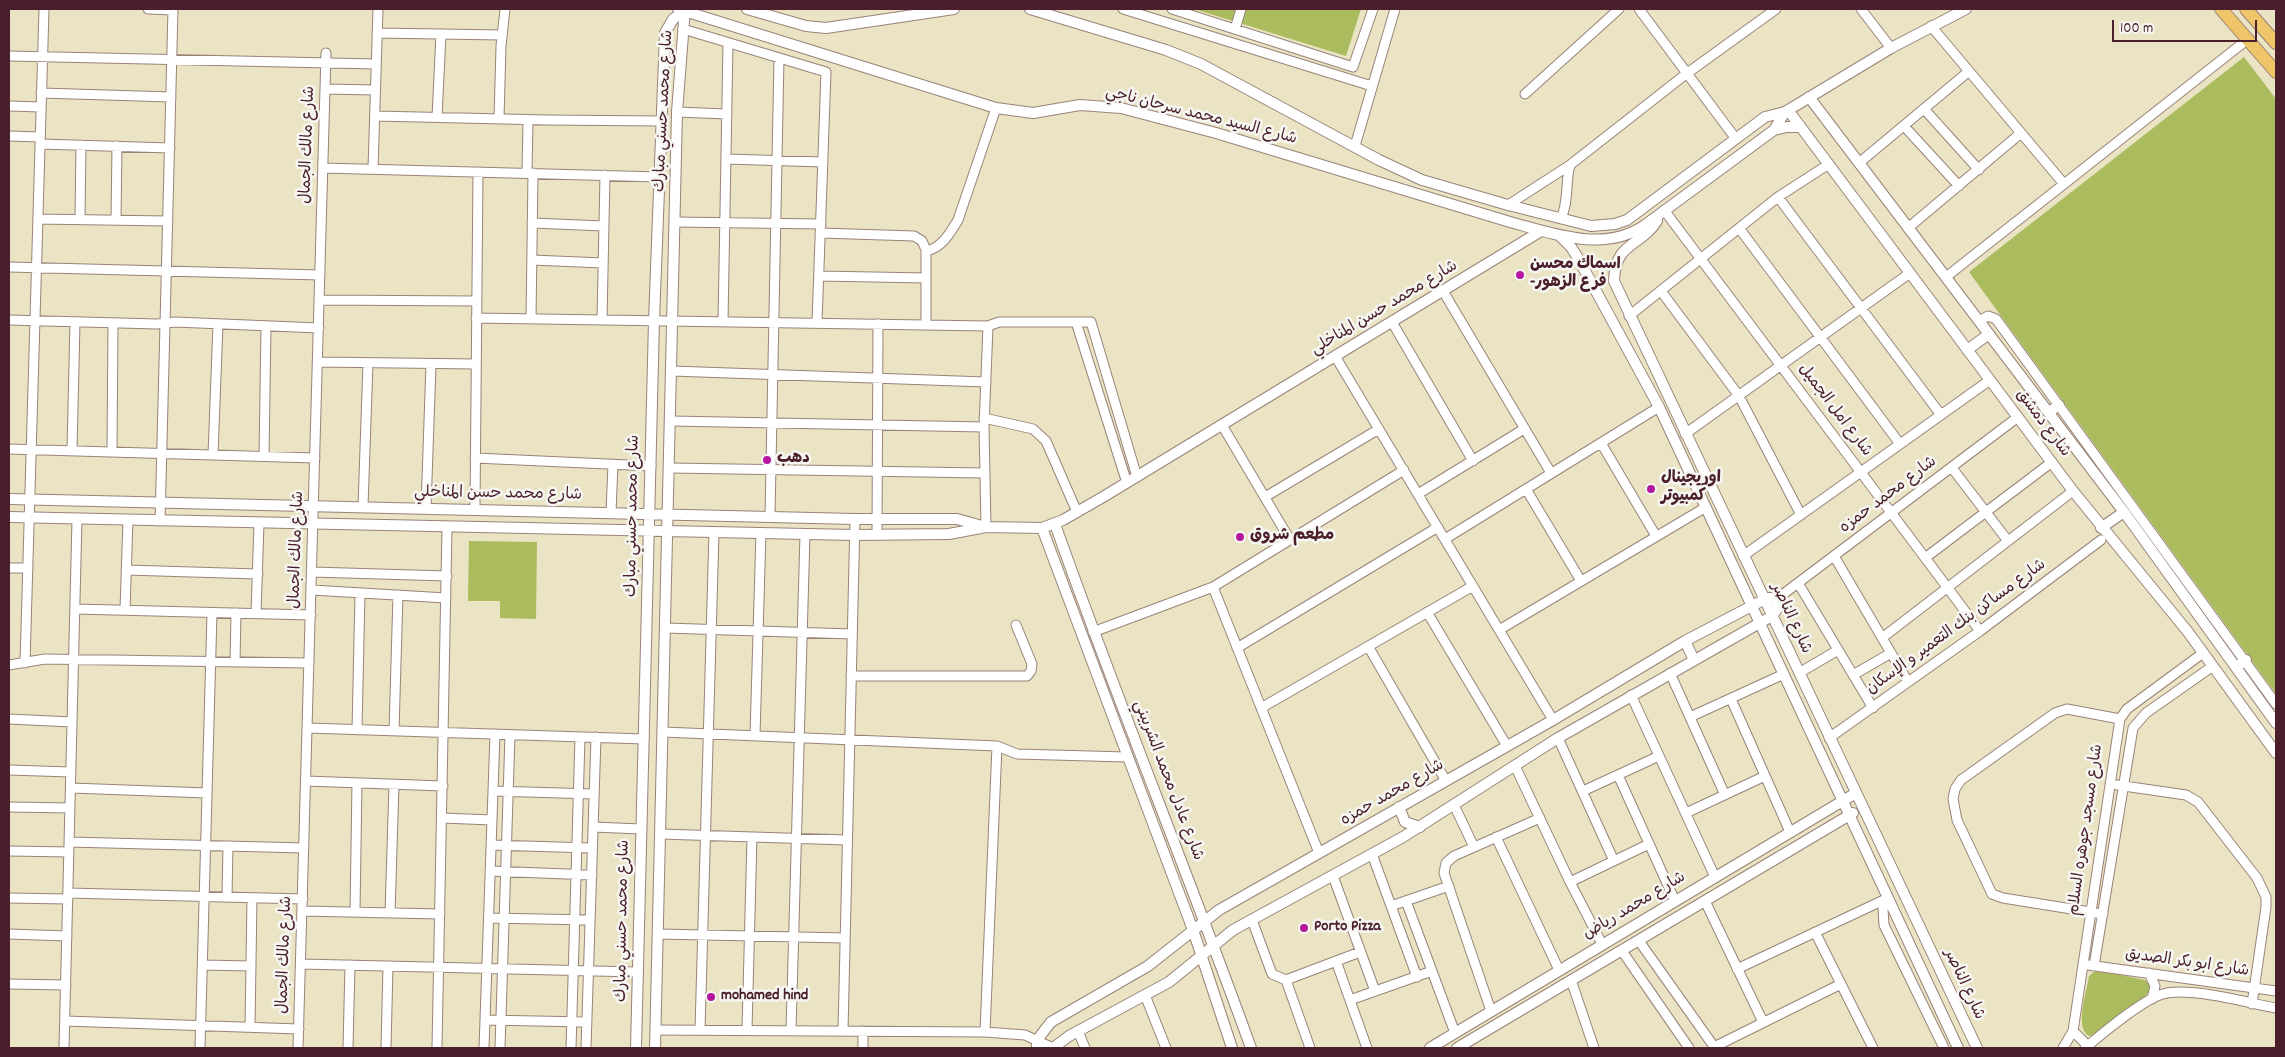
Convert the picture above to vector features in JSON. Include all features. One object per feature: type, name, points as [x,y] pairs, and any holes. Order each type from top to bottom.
[{"type":"main road","points":[[2222,9],[2276,72]]},
{"type":"main road","points":[[2246,9],[2276,43]]},
{"type":"street","points":[[25,663],[44,9]]},
{"type":"street","points":[[148,9],[173,9],[160,521]]},
{"type":"street","points":[[373,169],[378,9]]},
{"type":"street","points":[[500,119],[502,35],[505,9]]},
{"type":"street","name":"شارع السيد محمد سرحان ناجي","points":[[683,9],[996,108],[1033,113],[1086,105],[1121,108],[1216,133],[1541,230]]},
{"type":"street","name":"شارع محمد حسني مبارك","points":[[655,1048],[677,112],[683,9]]},
{"type":"street","name":"شارع محمد حسني مبارك","points":[[636,1048],[654,321],[664,33],[673,18],[683,9]]},
{"type":"street","points":[[747,9],[806,26],[826,28],[954,9]]},
{"type":"street","name":"شارع السيد محمد سرحان ناجي","points":[[1030,9],[1166,50],[1201,64],[1388,165],[1422,180],[1561,218]]},
{"type":"street","points":[[1123,9],[1372,86]]},
{"type":"street","points":[[1172,9],[1353,67],[1373,9]]},
{"type":"street","points":[[1235,29],[1241,9]]},
{"type":"street","points":[[1355,146],[1395,9]]},
{"type":"street","points":[[1525,94],[1619,9]]},
{"type":"street","points":[[1639,9],[1736,139]]},
{"type":"street","points":[[1508,205],[1570,165],[1686,74],[1776,9]]},
{"type":"street","points":[[1861,9],[1891,48]]},
{"type":"street","points":[[1570,165],[1566,184],[1565,206],[1561,218],[1592,226],[1615,224],[1637,213],[1770,115],[1787,111],[1891,48],[1966,9]]},
{"type":"street","points":[[1931,26],[2064,184]]},
{"type":"street","points":[[683,29],[826,72],[817,323]]},
{"type":"street","points":[[377,33],[502,35]]},
{"type":"street","points":[[437,117],[441,34]]},
{"type":"street","points":[[1946,277],[2248,39]]},
{"type":"street","points":[[723,322],[728,44]]},
{"type":"street","name":"شارع مالك الجمال","points":[[298,1048],[326,53]]},
{"type":"street","points":[[9,56],[376,64]]},
{"type":"street","points":[[770,517],[779,58]]},
{"type":"street","points":[[1859,163],[1968,72]]},
{"type":"street","points":[[325,89],[376,90]]},
{"type":"street","points":[[41,93],[171,97]]},
{"type":"street","name":"شارع دمشق","points":[[1808,97],[2124,512],[2276,723]]},
{"type":"street","points":[[9,106],[41,107]]},
{"type":"street","points":[[926,251],[934,250],[948,236],[958,220],[996,108]]},
{"type":"street","points":[[1924,110],[1979,170]]},
{"type":"street","points":[[1541,230],[1602,241],[1620,238],[1637,231],[1774,130],[1787,111]]},
{"type":"street","name":"شارع دمشق","points":[[1787,111],[1802,127],[2073,491],[2203,653],[2276,753]]},
{"type":"street","points":[[677,112],[727,114]]},
{"type":"street","points":[[375,116],[528,120],[661,120]]},
{"type":"street","points":[[528,120],[532,223],[531,319]]},
{"type":"street","points":[[1904,126],[1959,186]]},
{"type":"street","points":[[1774,130],[1787,127],[1802,127]]},
{"type":"street","points":[[1908,228],[2021,133]]},
{"type":"street","points":[[9,136],[82,145],[170,148]]},
{"type":"street","points":[[80,219],[82,145]]},
{"type":"street","points":[[116,220],[117,146]]},
{"type":"street","points":[[726,159],[823,162]]},
{"type":"street","points":[[1706,161],[1715,173]]},
{"type":"street","points":[[1629,316],[1778,197],[1829,164]]},
{"type":"street","points":[[1384,183],[1388,165]]},
{"type":"street","points":[[323,168],[660,177]]},
{"type":"street","points":[[475,510],[478,172]]},
{"type":"street","points":[[602,320],[605,175]]},
{"type":"street","points":[[1778,197],[1941,415]]},
{"type":"street","name":"شارع امل الجميل","points":[[1662,211],[1701,259],[1980,631]]},
{"type":"street","name":"شارع الناصر","points":[[1662,211],[1648,232],[1626,247],[1616,266],[1614,281],[1977,1048]]},
{"type":"street","points":[[38,218],[168,221]]},
{"type":"street","points":[[675,222],[776,224],[914,236],[922,241],[926,251],[926,325]]},
{"type":"street","points":[[532,223],[604,226]]},
{"type":"street","points":[[1740,228],[1900,444]]},
{"type":"street","name":"شارع محمد حسن المناخلي","points":[[9,518],[854,535],[959,533],[986,528],[1042,528],[1055,524],[1127,483],[1541,230]]},
{"type":"street","name":"شارع الناصر","points":[[1558,234],[1571,247],[1578,258],[1659,407],[1958,1048]]},
{"type":"street","points":[[532,260],[603,263]]},
{"type":"street","points":[[9,267],[320,275]]},
{"type":"street","points":[[1685,434],[1910,273]]},
{"type":"street","points":[[819,276],[926,278]]},
{"type":"street","points":[[1661,290],[1738,396],[1801,515]]},
{"type":"street","points":[[1443,291],[1551,473]]},
{"type":"street","points":[[320,300],[476,301]]},
{"type":"street","points":[[1979,321],[1988,316],[1996,319],[2246,660],[2276,704]]},
{"type":"street","points":[[476,318],[988,326],[999,322],[1091,322],[1137,476]]},
{"type":"street","points":[[9,320],[319,328]]},
{"type":"street","points":[[72,450],[75,322]]},
{"type":"street","points":[[1076,322],[1127,483]]},
{"type":"street","points":[[1392,322],[1473,460]]},
{"type":"street","points":[[112,451],[114,323]]},
{"type":"street","points":[[214,455],[218,324]]},
{"type":"street","points":[[877,535],[879,473],[878,324]]},
{"type":"street","points":[[264,456],[266,326]]},
{"type":"street","points":[[986,528],[984,422],[988,326]]},
{"type":"street","points":[[1967,350],[1989,334]]},
{"type":"street","points":[[1335,356],[1553,720]]},
{"type":"street","points":[[318,362],[476,364]]},
{"type":"street","points":[[363,506],[368,362]]},
{"type":"street","points":[[426,508],[431,364]]},
{"type":"street","points":[[672,371],[986,382]]},
{"type":"street","points":[[1743,556],[1990,380]]},
{"type":"street","points":[[1102,401],[1113,397]]},
{"type":"street","points":[[2049,412],[2059,405]]},
{"type":"street","points":[[1445,539],[1659,407]]},
{"type":"street","name":"شارع محمد حمزه","points":[[1037,1044],[1050,1022],[1148,966],[1219,910],[1553,720],[1685,641],[1764,600],[1771,597],[1778,598],[2018,418]]},
{"type":"street","points":[[671,421],[879,425],[984,422],[1033,429],[1046,440],[1077,512]]},
{"type":"street","points":[[1222,425],[1290,540]]},
{"type":"street","points":[[1265,497],[1379,428]]},
{"type":"street","points":[[1418,494],[1524,429]]},
{"type":"street","points":[[1600,443],[1656,536]]},
{"type":"street","points":[[9,448],[315,458]]},
{"type":"street","points":[[475,458],[651,466]]},
{"type":"street","points":[[1925,558],[2052,462]]},
{"type":"street","points":[[611,513],[613,464]]},
{"type":"street","points":[[670,468],[879,473],[984,473]]},
{"type":"street","points":[[1952,468],[2008,541]]},
{"type":"street","points":[[1093,632],[1213,587],[1404,470]]},
{"type":"street","points":[[1526,489],[1581,581]]},
{"type":"street","points":[[1882,638],[2073,491]]},
{"type":"street","name":"شارع محمد حسن المناخلي","points":[[9,499],[855,519],[957,519],[986,528]]},
{"type":"street","points":[[1499,630],[1706,507]]},
{"type":"street","points":[[2102,528],[2124,512]]},
{"type":"street","points":[[64,1048],[77,519]]},
{"type":"street","points":[[843,1031],[855,519]]},
{"type":"street","points":[[125,610],[128,520]]},
{"type":"street","points":[[256,614],[259,523]]},
{"type":"street","name":"شارع عادل محمد الشربيني","points":[[1055,524],[1093,632],[1205,921],[1251,1048]]},
{"type":"street","points":[[437,1048],[448,527]]},
{"type":"street","points":[[1237,648],[1438,527]]},
{"type":"street","name":"شارع عادل محمد الشربيني","points":[[1042,528],[1126,757],[1193,930],[1232,1048]]},
{"type":"street","points":[[700,1030],[714,532]]},
{"type":"street","points":[[755,735],[761,533]]},
{"type":"street","points":[[790,1031],[805,534]]},
{"type":"street","name":"شارع مساكن بنك التعمير و الإسكان","points":[[1830,738],[1980,631],[2101,540]]},
{"type":"street","points":[[1834,556],[1908,682]]},
{"type":"street","points":[[9,568],[28,568]]},
{"type":"street","points":[[126,570],[258,574]]},
{"type":"street","points":[[312,572],[447,576]]},
{"type":"street","points":[[1798,583],[1872,708]]},
{"type":"street","points":[[1261,708],[1473,586]]},
{"type":"street","points":[[1213,587],[1320,853]]},
{"type":"street","points":[[312,590],[446,598]]},
{"type":"street","points":[[356,730],[360,593]]},
{"type":"street","points":[[394,731],[398,595]]},
{"type":"street","points":[[656,1030],[984,1032],[1014,1034],[1037,1044],[1053,1048],[1078,1031],[1169,982],[1214,945],[1252,920],[1420,827],[1558,738],[1631,694],[1761,623],[1772,616],[1777,609],[1778,598]]},
{"type":"street","points":[[75,609],[311,616]]},
{"type":"street","points":[[1427,612],[1507,746]]},
{"type":"street","points":[[200,1048],[212,613]]},
{"type":"street","points":[[235,662],[236,613]]},
{"type":"street","points":[[851,676],[1027,676],[1032,671],[1032,664],[1016,625]]},
{"type":"street","points":[[666,628],[852,634]]},
{"type":"street","points":[[1685,641],[1694,660]]},
{"type":"street","points":[[1368,646],[1446,781]]},
{"type":"street","points":[[1799,673],[1838,650]]},
{"type":"street","points":[[1853,675],[1891,653]]},
{"type":"street","points":[[2102,914],[2003,898],[1992,894],[1957,820],[1953,799],[1961,780],[2055,713],[2067,710],[2120,719],[2127,710],[2203,653]]},
{"type":"street","points":[[9,664],[40,660],[310,663]]},
{"type":"street","points":[[2236,667],[2246,660]]},
{"type":"street","name":"شارع مسجد جوهره السلام","points":[[2094,966],[2130,737],[2139,720],[2213,666]]},
{"type":"street","points":[[1670,673],[1725,795]]},
{"type":"street","points":[[1690,718],[1784,674]]},
{"type":"street","points":[[1098,680],[1110,676]]},
{"type":"street","points":[[1631,694],[1715,877]]},
{"type":"street","points":[[1731,699],[1790,832]]},
{"type":"street","points":[[9,719],[72,722]]},
{"type":"street","name":"شارع مسجد جوهره السلام","points":[[2062,1048],[2073,1031],[2120,719]]},
{"type":"street","points":[[308,728],[644,739]]},
{"type":"street","points":[[663,732],[849,738],[997,746],[1017,754],[1126,757]]},
{"type":"street","points":[[484,1048],[495,734]]},
{"type":"street","points":[[500,1048],[510,735]]},
{"type":"street","points":[[572,1048],[580,737]]},
{"type":"street","points":[[586,1048],[596,738]]},
{"type":"street","points":[[1558,738],[1614,861]]},
{"type":"street","points":[[984,1032],[997,746]]},
{"type":"street","points":[[1583,791],[1659,756]]},
{"type":"street","points":[[1515,766],[1570,882],[1602,944]]},
{"type":"street","points":[[9,770],[71,772]]},
{"type":"street","points":[[1618,775],[1675,900]]},
{"type":"street","points":[[1686,813],[1765,776]]},
{"type":"street","points":[[306,781],[443,786]]},
{"type":"street","points":[[355,912],[357,783]]},
{"type":"street","points":[[390,913],[394,784]]},
{"type":"street","points":[[2110,784],[2186,795],[2198,802],[2262,887],[2266,907],[2252,1004]]},
{"type":"street","points":[[71,788],[207,793]]},
{"type":"street","points":[[493,791],[594,794]]},
{"type":"street","name":"شارع محمد رياض","points":[[1430,1048],[1856,793]]},
{"type":"street","points":[[1454,805],[1474,847]]},
{"type":"street","points":[[642,806],[661,807]]},
{"type":"street","points":[[9,807],[70,808]]},
{"type":"street","name":"شارع محمد رياض","points":[[1457,1048],[1862,807]]},
{"type":"street","points":[[1399,808],[1405,822],[1420,827]]},
{"type":"street","points":[[442,818],[492,820]]},
{"type":"street","points":[[1491,1012],[1444,873],[1446,863],[1454,856],[1540,818]]},
{"type":"street","points":[[593,827],[641,829]]},
{"type":"street","points":[[660,834],[847,840]]},
{"type":"street","points":[[747,1030],[752,837]]},
{"type":"street","points":[[1496,837],[1559,970]]},
{"type":"street","points":[[69,842],[304,848]]},
{"type":"street","points":[[1570,882],[1649,844]]},
{"type":"street","points":[[491,845],[592,848]]},
{"type":"street","points":[[227,897],[228,846]]},
{"type":"street","points":[[9,851],[69,852]]},
{"type":"street","points":[[1372,854],[1417,977]]},
{"type":"street","points":[[490,871],[592,875]]},
{"type":"street","points":[[1333,876],[1375,991]]},
{"type":"street","points":[[1391,906],[1449,886]]},
{"type":"street","points":[[9,898],[204,896],[303,899]]},
{"type":"street","points":[[250,1027],[252,898]]},
{"type":"street","points":[[1737,969],[1888,898]]},
{"type":"street","points":[[1888,898],[1883,909],[1884,925],[1944,1048]]},
{"type":"street","points":[[1406,901],[1455,1034]]},
{"type":"street","points":[[1705,901],[1763,1022]]},
{"type":"street","points":[[302,912],[440,914]]},
{"type":"street","points":[[488,918],[590,920]]},
{"type":"street","points":[[1252,920],[1272,974],[1286,980],[1360,952]]},
{"type":"street","points":[[1625,930],[1639,941],[1714,1048],[1841,984]]},
{"type":"street","points":[[1816,932],[1868,1047]]},
{"type":"street","points":[[9,934],[67,936]]},
{"type":"street","points":[[658,934],[845,938]]},
{"type":"street","points":[[1622,951],[1689,1048]]},
{"type":"street","points":[[1336,961],[1367,1048]]},
{"type":"street","points":[[301,964],[638,972]]},
{"type":"street","name":"شارع ابو بكر الصديق","points":[[2083,964],[2276,991]]},
{"type":"street","points":[[203,965],[251,966]]},
{"type":"street","points":[[348,1048],[350,965]]},
{"type":"street","points":[[386,1048],[388,966]]},
{"type":"street","points":[[1350,1000],[1432,971]]},
{"type":"street","points":[[2149,973],[2154,986],[2152,999]]},
{"type":"street","points":[[1286,980],[1310,1048]]},
{"type":"street","points":[[1572,980],[1594,1048]]},
{"type":"street","points":[[9,984],[66,985]]},
{"type":"street","name":"شارع ابو بكر الصديق","points":[[2086,1047],[2152,999],[2165,993],[2183,992],[2276,1008]]},
{"type":"street","points":[[1145,995],[1166,1048]]},
{"type":"street","points":[[485,1020],[587,1022]]},
{"type":"street","points":[[65,1021],[299,1028]]},
{"type":"street","points":[[863,1031],[863,1048]]},
{"type":"street","points":[[1078,1031],[1085,1048]]},
{"type":"street","points":[[2073,1031],[2086,1047]]},
{"type":"green space","points":[[1194,9],[1361,9],[1346,56]]},
{"type":"green space","points":[[2244,57],[2276,99],[2276,694],[1969,272]]},
{"type":"green space","points":[[469,541],[537,542],[536,619],[500,618],[500,601],[468,601]]},
{"type":"green space","points":[[2101,971],[2145,980],[2149,984],[2150,991],[2141,1000],[2094,1035],[2089,1036],[2082,1025],[2084,999],[2089,976],[2094,972]]},
{"type":"place","name":"اسماك محسن -فرع الزهور","points":[[1520,275]]},
{"type":"place","name":"دهب","points":[[767,460]]},
{"type":"place","name":"اوريجينال كمبيوتر","points":[[1651,489]]},
{"type":"place","name":"مطعم شروق","points":[[1240,537]]},
{"type":"place","name":"Porto Pizza","points":[[1304,928]]},
{"type":"place","name":"mohamed hind","points":[[711,997]]}]
